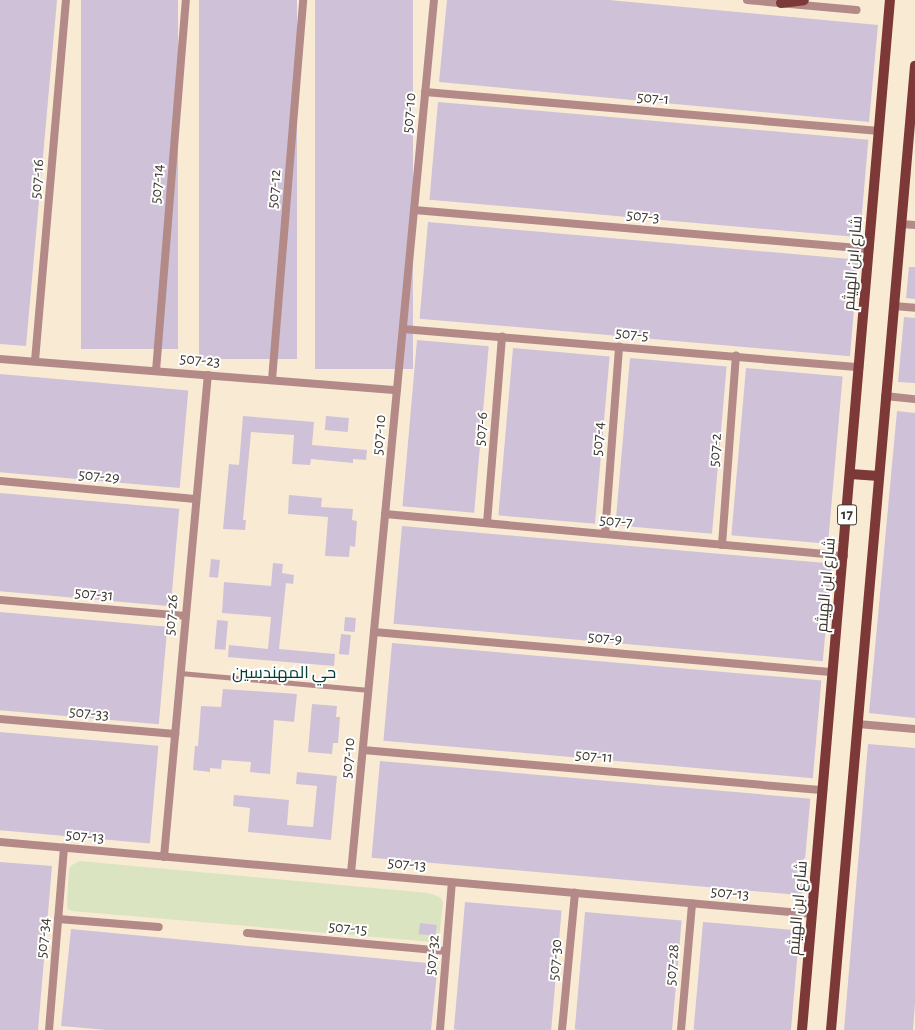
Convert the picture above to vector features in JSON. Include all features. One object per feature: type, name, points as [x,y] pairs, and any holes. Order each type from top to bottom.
[{"type":"main road","points":[[781,3],[804,0]]},
{"type":"main road","name":"شارع ابن الهيثم","points":[[802,1030],[844,556],[858,366],[890,0]]},
{"type":"main road","name":"17","points":[[831,1030],[885,396],[901,224],[912,135],[915,66]]},
{"type":"main road","points":[[850,474],[879,476]]},
{"type":"street","name":"507-16","points":[[35,361],[66,0]]},
{"type":"street","name":"507-14","points":[[156,371],[186,0]]},
{"type":"street","name":"507-12","points":[[272,380],[303,0]]},
{"type":"street","name":"507-10","points":[[351,873],[434,0]]},
{"type":"street","points":[[747,0],[857,10]]},
{"type":"street","name":"507-1","points":[[425,92],[879,131]]},
{"type":"street","name":"507-3","points":[[414,210],[869,249]]},
{"type":"street","points":[[901,224],[915,225]]},
{"type":"street","points":[[894,306],[915,308]]},
{"type":"street","name":"507-5","points":[[403,329],[858,366]]},
{"type":"street","name":"507-6","points":[[487,523],[502,337]]},
{"type":"street","name":"507-4","points":[[605,534],[619,347]]},
{"type":"street","name":"507-2","points":[[722,545],[736,356]]},
{"type":"street","name":"507-23","points":[[0,359],[397,390]]},
{"type":"street","name":"507-26","points":[[164,857],[195,499],[208,375]]},
{"type":"street","points":[[885,396],[915,399]]},
{"type":"street","name":"507-29","points":[[0,481],[195,499]]},
{"type":"street","name":"507-7","points":[[385,514],[844,556]]},
{"type":"street","name":"507-31","points":[[0,600],[185,616]]},
{"type":"street","name":"507-9","points":[[374,632],[833,672]]},
{"type":"street","name":"507-33","points":[[0,719],[175,734]]},
{"type":"street","points":[[858,724],[915,729]]},
{"type":"street","name":"507-11","points":[[363,750],[823,790]]},
{"type":"street","name":"507-13","points":[[0,842],[812,914]]},
{"type":"street","name":"507-34","points":[[49,1030],[64,848]]},
{"type":"street","name":"507-32","points":[[440,1030],[452,882]]},
{"type":"street","name":"507-30","points":[[562,1030],[575,893]]},
{"type":"street","name":"507-28","points":[[681,1030],[692,903]]},
{"type":"street","points":[[58,919],[159,927]]},
{"type":"street","name":"507-15","points":[[247,933],[446,952]]},
{"type":"lane","points":[[180,673],[369,690]]},
{"type":"green space","points":[[80,861],[428,893],[440,897],[443,902],[439,938],[437,941],[433,942],[72,911],[68,909],[67,905],[69,869],[72,865]]},
{"type":"building","points":[[0,0],[57,0],[26,346],[0,344]]},
{"type":"building","points":[[81,0],[178,0],[178,349],[81,349]]},
{"type":"building","points":[[199,0],[297,0],[297,359],[199,359]]},
{"type":"building","points":[[315,0],[413,0],[413,369],[315,369]]},
{"type":"building","points":[[447,0],[609,0],[878,25],[869,122],[439,82]]},
{"type":"building","points":[[438,102],[868,140],[860,237],[429,200]]},
{"type":"building","points":[[428,222],[858,260],[850,356],[420,319]]},
{"type":"building","points":[[909,267],[915,267],[915,299],[906,298]]},
{"type":"building","points":[[904,317],[915,318],[915,383],[898,382]]},
{"type":"building","points":[[417,340],[489,346],[474,513],[402,506]]},
{"type":"building","points":[[513,348],[610,356],[595,524],[498,515]]},
{"type":"building","points":[[630,358],[727,366],[712,534],[615,525]]},
{"type":"building","points":[[746,368],[843,376],[828,544],[731,535]]},
{"type":"building","points":[[0,374],[188,390],[180,488],[0,472]]},
{"type":"building","points":[[897,411],[915,413],[915,718],[869,713]]},
{"type":"building","points":[[243,416],[314,422],[312,445],[367,450],[366,460],[353,459],[353,463],[311,459],[310,465],[292,464],[294,435],[251,432],[243,520],[246,520],[245,530],[223,529],[229,464],[239,465]]},
{"type":"building","points":[[326,416],[349,418],[348,432],[325,430]]},
{"type":"building","points":[[0,493],[179,509],[171,606],[0,591]]},
{"type":"building","points":[[289,495],[322,498],[321,507],[353,509],[352,520],[357,521],[355,547],[350,546],[349,557],[325,556],[328,517],[288,514]]},
{"type":"building","points":[[402,526],[831,564],[823,661],[393,624]]},
{"type":"building","points":[[211,559],[220,560],[218,578],[209,577]]},
{"type":"building","points":[[273,563],[283,564],[282,573],[294,575],[293,584],[286,583],[279,649],[335,654],[334,666],[228,657],[229,645],[268,649],[271,617],[222,613],[224,582],[271,586]]},
{"type":"building","points":[[0,612],[167,627],[159,724],[0,710]]},
{"type":"building","points":[[345,617],[356,618],[355,632],[344,631]]},
{"type":"building","points":[[217,620],[228,621],[225,650],[214,649]]},
{"type":"building","points":[[341,634],[351,635],[349,655],[339,654]]},
{"type":"building","points":[[392,643],[821,681],[813,778],[383,741]]},
{"type":"building","points":[[223,689],[297,694],[294,722],[274,720],[270,774],[250,772],[251,762],[222,760],[221,769],[210,768],[210,772],[193,770],[195,746],[198,746],[201,706],[221,707]]},
{"type":"building","points":[[312,704],[337,706],[336,717],[340,717],[338,743],[333,743],[332,754],[308,752]]},
{"type":"building","points":[[0,732],[158,746],[150,843],[0,830]]},
{"type":"building","points":[[868,744],[915,748],[915,1003],[913,1030],[844,1030]]},
{"type":"building","points":[[380,761],[810,799],[802,895],[372,858]]},
{"type":"building","points":[[297,772],[337,776],[331,840],[248,832],[250,808],[233,806],[234,795],[289,800],[287,825],[313,827],[317,786],[296,784]]},
{"type":"building","points":[[0,862],[52,866],[38,1030],[0,1030]]},
{"type":"building","points":[[465,902],[562,910],[551,1030],[454,1030]]},
{"type":"building","points":[[585,912],[682,920],[672,1030],[575,1030]]},
{"type":"building","points":[[703,922],[800,930],[791,1030],[694,1030]]},
{"type":"building","points":[[420,923],[437,925],[436,936],[419,934]]},
{"type":"building","points":[[71,929],[438,964],[431,1030],[107,1030],[61,1026]]},
{"type":"district","name":"حي المهندسين","points":[[284,673]]}]
